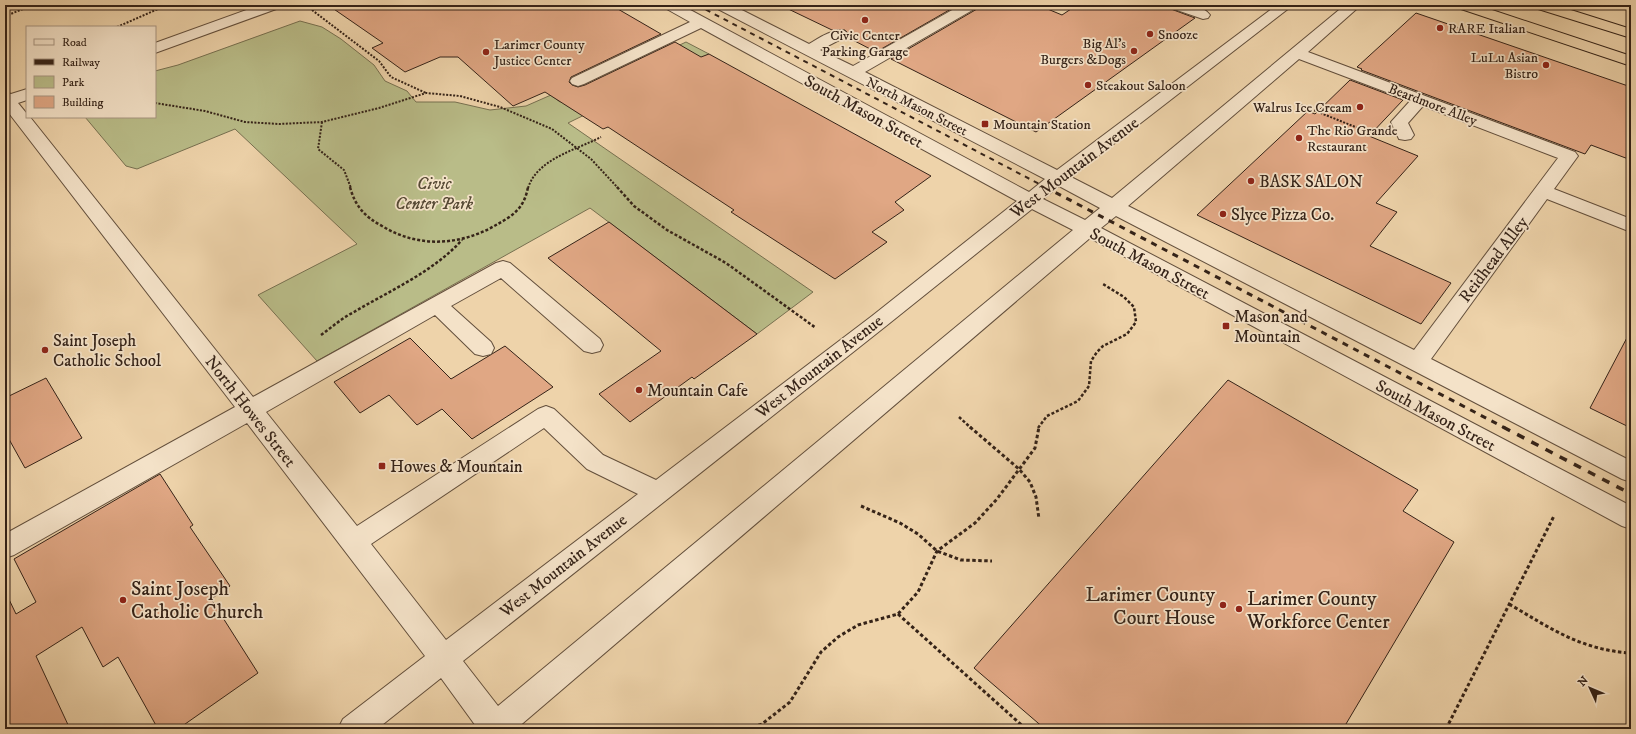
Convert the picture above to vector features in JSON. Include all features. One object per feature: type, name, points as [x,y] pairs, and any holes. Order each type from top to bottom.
[{"type":"highway","points":[[1463,5],[1631,60]]},
{"type":"highway","points":[[1540,5],[1631,34]]},
{"type":"street","points":[[156,48],[274,5]]},
{"type":"street","name":"South Mason Street","points":[[670,5],[981,175],[1087,229],[1631,518]]},
{"type":"street","name":"North Mason Street","points":[[720,5],[1114,206]]},
{"type":"street","points":[[853,73],[971,5]]},
{"type":"street","points":[[1176,5],[1203,15]]},
{"type":"street","name":"West Mountain Avenue","points":[[353,729],[879,320],[1058,178],[1286,5]]},
{"type":"street","points":[[496,728],[1354,5]]},
{"type":"street","points":[[578,81],[702,22]]},
{"type":"street","points":[[808,50],[840,34]]},
{"type":"street","name":"Beardmore Alley","points":[[1297,53],[1569,156]]},
{"type":"street","name":"North Howes Street","points":[[11,98],[26,118]]},
{"type":"street","points":[[1405,135],[1399,122],[1420,100]]},
{"type":"street","name":"North Howes Street","points":[[26,118],[496,728]]},
{"type":"street","name":"Reidhead Alley","points":[[1417,362],[1569,156]]},
{"type":"street","points":[[1544,191],[1631,226]]},
{"type":"street","name":"South Mason Street","points":[[1114,206],[1631,472]]},
{"type":"street","points":[[5,547],[503,268],[592,345]]},
{"type":"street","points":[[437,305],[483,348]]},
{"type":"street","points":[[354,542],[546,415],[595,462],[658,492]]},
{"type":"path","points":[[8,15],[33,5]]},
{"type":"path","points":[[119,26],[167,5]]},
{"type":"path","points":[[185,5],[192,8]]},
{"type":"path","points":[[312,10],[379,61],[391,77],[426,93],[460,96],[500,107],[552,129],[591,159],[634,206],[662,226],[733,267],[816,328]]},
{"type":"path","points":[[156,103],[205,111],[245,122],[279,124],[322,122],[379,108],[426,93]]},
{"type":"path","points":[[1301,105],[1381,138],[1405,135]]},
{"type":"path","points":[[322,122],[318,149],[322,155],[342,168],[346,174],[356,204],[373,221],[408,239],[442,241],[462,240],[499,224],[515,213],[525,202],[530,183],[535,174],[545,165],[601,137]]},
{"type":"path","points":[[315,339],[353,312],[390,293],[419,274],[453,250],[462,240]]},
{"type":"path","points":[[747,729],[762,724],[790,702],[820,652],[838,637],[858,625],[898,614],[918,592],[937,551],[975,523],[997,499],[1035,448],[1038,428],[1047,416],[1078,401],[1089,386],[1091,361],[1097,352],[1103,346],[1127,334],[1136,322],[1134,307],[1124,297],[1103,284]]},
{"type":"path","points":[[959,417],[994,449],[1019,469],[1030,482],[1036,497],[1039,519]]},
{"type":"path","points":[[861,506],[900,523],[918,534],[937,551],[961,560],[992,561]]},
{"type":"path","points":[[1446,729],[1508,604],[1554,516]]},
{"type":"path","points":[[1508,604],[1578,644],[1613,653],[1631,653]]},
{"type":"path","points":[[898,614],[1026,729]]},
{"type":"path","points":[[622,727],[647,729]]},
{"type":"green space","name":"Civic Center Park","points":[[300,21],[322,27],[341,39],[374,65],[385,81],[407,91],[416,102],[455,102],[490,110],[526,106],[551,95],[560,102],[686,42],[709,54],[568,123],[813,292],[757,334],[590,208],[317,361],[258,295],[357,244],[235,129],[137,169],[126,166],[86,118],[156,118],[156,71],[178,65]]},
{"type":"building","points":[[328,5],[611,5],[661,34],[571,77],[569,82],[572,85],[578,87],[585,85],[675,42],[701,57],[709,54],[931,176],[895,202],[904,210],[872,232],[887,242],[835,279],[731,212],[734,210],[608,127],[603,129],[545,92],[513,106],[458,57],[440,57],[405,72],[372,48],[383,43]]},
{"type":"building","name":"Civic Center Parking Garage","points":[[780,5],[958,5],[876,52],[847,37],[848,33],[845,30],[832,30]]},
{"type":"building","points":[[979,5],[1038,5],[1062,15],[1077,5],[1168,5],[1171,9],[1195,18],[1036,132],[891,59],[977,9]]},
{"type":"building","points":[[1416,13],[1631,87],[1631,160],[1591,145],[1585,154],[1361,70],[1362,69],[1357,67]]},
{"type":"building","points":[[1350,80],[1403,100],[1369,136],[1418,156],[1376,203],[1397,212],[1370,246],[1451,283],[1421,324],[1197,215],[1308,111],[1315,114]]},
{"type":"building","points":[[609,222],[757,334],[694,379],[692,377],[630,422],[599,394],[661,351],[548,258]]},
{"type":"building","points":[[1631,330],[1631,428],[1590,408]]},
{"type":"building","points":[[410,338],[451,379],[505,346],[553,387],[472,439],[442,409],[417,425],[389,395],[360,413],[334,382]]},
{"type":"building","points":[[46,378],[82,438],[25,468],[5,432],[5,398]]},
{"type":"building","name":"Larimer County Court House","points":[[1228,380],[1418,490],[1403,511],[1454,542],[1343,729],[1045,729],[974,668]]},
{"type":"building","name":"Saint Joseph Catholic Church","points":[[160,474],[193,525],[190,527],[230,586],[211,599],[258,673],[178,729],[158,729],[118,657],[103,667],[82,627],[36,656],[70,729],[5,729],[5,591],[16,614],[36,602],[14,559]]},
{"type":"railway","points":[[697,5],[1047,188]]},
{"type":"railway","points":[[1045,187],[1505,428]]},
{"type":"railway","points":[[1503,427],[1631,494]]},
{"type":"place","name":"Civic Center Parking Garage","points":[[865,20]]},
{"type":"place","name":"RARE Italian","points":[[1440,28]]},
{"type":"place","name":"Snooze","points":[[1150,34]]},
{"type":"place","name":"Big Al’s Burgers &Dogs","points":[[1134,51]]},
{"type":"place","name":"Larimer County Justice Center","points":[[486,52]]},
{"type":"place","name":"LuLu Asian Bistro","points":[[1546,65]]},
{"type":"place","name":"Steakout Saloon","points":[[1088,85]]},
{"type":"place","name":"Walrus Ice Cream","points":[[1360,107]]},
{"type":"place","name":"Mountain Station","points":[[985,124]]},
{"type":"place","name":"The Rio Grande Restaurant","points":[[1299,138]]},
{"type":"place","name":"BASK SALON","points":[[1251,181]]},
{"type":"place","name":"Slyce Pizza Co.","points":[[1223,214]]},
{"type":"place","name":"Mason and Mountain","points":[[1226,326]]},
{"type":"place","name":"Saint Joseph Catholic School","points":[[45,350]]},
{"type":"place","name":"Mountain Cafe","points":[[639,390]]},
{"type":"place","name":"Howes & Mountain","points":[[382,466]]},
{"type":"place","name":"Saint Joseph Catholic Church","points":[[123,600]]},
{"type":"place","name":"Larimer County Court House","points":[[1223,605]]},
{"type":"place","name":"Larimer County Workforce Center","points":[[1239,609]]}]
